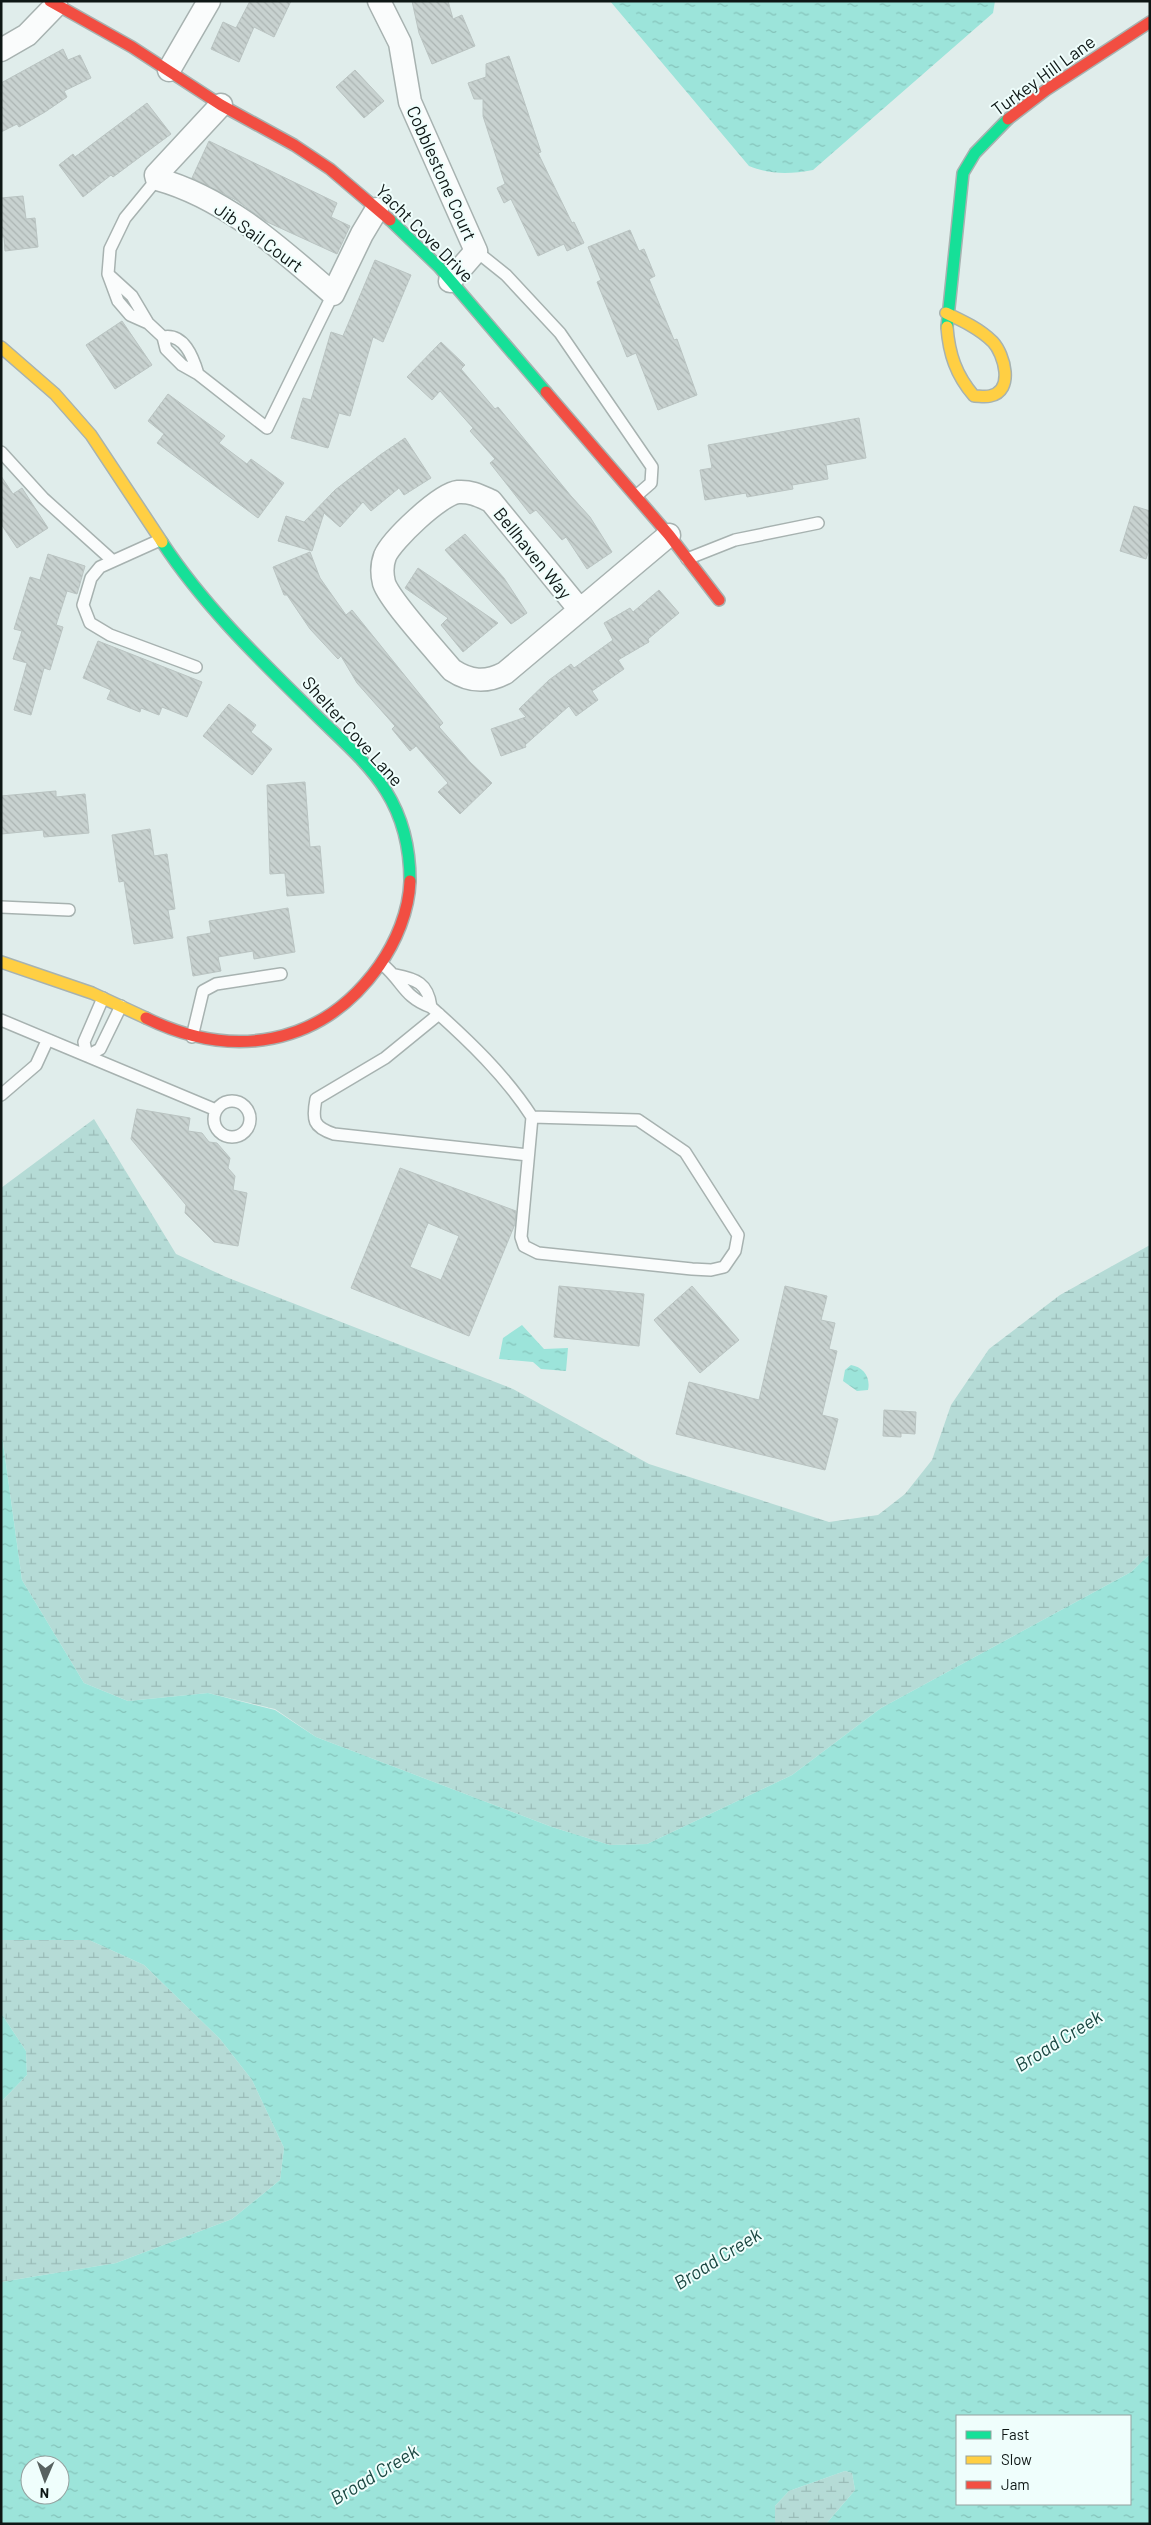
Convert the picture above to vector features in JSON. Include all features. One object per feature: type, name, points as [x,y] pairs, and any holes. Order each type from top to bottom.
[{"type":"street","points":[[169,70],[210,1]]},
{"type":"street","name":"Cobblestone Court","points":[[379,1],[400,43],[410,102],[476,251],[450,281]]},
{"type":"street","points":[[1,50],[27,35],[53,3]]},
{"type":"street","name":"Yacht Cove Drive","points":[[53,3],[169,70],[221,105],[294,145],[330,169],[425,252],[669,535],[718,600]]},
{"type":"street","name":"Turkey Hill Lane","points":[[946,314],[968,323],[986,335],[999,350],[1004,361],[1005,380],[1002,387],[991,396],[974,396],[962,382],[952,365],[946,314],[963,173],[978,146],[1026,104],[1150,22]]},
{"type":"street","points":[[157,179],[156,175],[221,105]]},
{"type":"street","name":"Jib Sail Court","points":[[157,179],[193,191],[241,219],[272,242],[333,294]]},
{"type":"street","points":[[333,294],[362,234],[377,209]]},
{"type":"street","name":"Shelter Cove Lane","points":[[1,347],[32,371],[75,416],[101,448],[190,581],[241,639],[375,775],[389,794],[404,825],[409,859],[407,906],[398,933],[382,964],[366,985],[345,1007],[304,1031],[281,1038],[242,1043],[192,1037],[60,981],[1,962]]},
{"type":"street","name":"Bellhaven Way","points":[[580,610],[491,502],[476,494],[459,492],[442,498],[392,544],[384,558],[382,575],[388,591],[452,670],[464,678],[489,680],[505,673],[580,610],[669,535]]},
{"type":"lane","points":[[157,179],[124,218],[113,238],[108,274],[132,296],[148,323],[163,337],[171,336],[176,338],[188,350],[193,357],[198,374],[267,428],[333,294]]},
{"type":"lane","points":[[476,251],[506,276],[560,333],[652,467],[651,482],[636,496]]},
{"type":"lane","points":[[1,452],[43,498],[112,561]]},
{"type":"lane","points":[[687,559],[735,540],[818,523]]},
{"type":"lane","points":[[161,539],[100,567],[90,578],[83,605],[90,622],[110,635],[196,667]]},
{"type":"lane","points":[[1,907],[68,910]]},
{"type":"lane","points":[[382,964],[395,975],[404,990],[418,1002],[435,1010],[478,1050],[505,1080],[532,1117],[521,1237],[524,1246],[538,1253],[711,1270],[724,1267],[735,1252],[738,1235],[690,1159],[685,1152],[658,1133],[638,1120],[532,1117]]},
{"type":"lane","points":[[192,1037],[203,991],[216,984],[281,974]]},
{"type":"lane","points":[[395,975],[416,979],[430,994],[435,1010]]},
{"type":"lane","points":[[87,1056],[84,1042],[103,998]]},
{"type":"lane","points":[[87,1056],[100,1049],[121,1006]]},
{"type":"lane","points":[[435,1010],[385,1058],[316,1099],[315,1123],[322,1130],[334,1134],[528,1155]]},
{"type":"lane","points":[[1,1020],[47,1041],[216,1110]]},
{"type":"lane","points":[[1,1095],[36,1065],[47,1041]]},
{"type":"green space","points":[[94,1119],[176,1254],[226,1277],[513,1389],[649,1464],[829,1522],[878,1515],[905,1494],[932,1460],[951,1405],[989,1349],[1060,1295],[1150,1245],[1150,1554],[1131,1572],[881,1708],[792,1775],[647,1844],[610,1845],[552,1827],[316,1737],[275,1709],[208,1693],[128,1701],[84,1683],[22,1580],[1,1428],[1,1188]]},
{"type":"green space","points":[[1,1940],[89,1940],[144,1965],[220,2039],[252,2080],[284,2148],[280,2180],[232,2219],[116,2263],[1,2282],[1,2102],[27,2075],[26,2051],[1,2013]]},
{"type":"green space","points":[[845,2471],[852,2473],[855,2490],[826,2524],[775,2524],[775,2506],[789,2491]]},
{"type":"water","points":[[610,1],[995,1],[993,13],[813,170],[781,173],[749,166]]},
{"type":"water","points":[[522,1325],[544,1349],[568,1348],[566,1371],[541,1369],[533,1362],[499,1359],[503,1338]]},
{"type":"water","points":[[851,1365],[865,1373],[869,1385],[868,1390],[857,1391],[843,1381],[845,1370]]},
{"type":"water","name":"Broad Creek","points":[[1,1428],[22,1580],[84,1683],[128,1701],[208,1693],[275,1710],[316,1737],[552,1827],[610,1845],[647,1844],[792,1775],[881,1708],[1131,1572],[1150,1554],[1150,2524],[826,2524],[855,2490],[852,2473],[845,2471],[789,2491],[775,2506],[775,2524],[1,2524],[1,2282],[116,2263],[232,2219],[280,2180],[284,2148],[252,2080],[220,2039],[144,1965],[89,1940],[1,1940]]},
{"type":"water","points":[[1,2013],[26,2051],[27,2075],[1,2102]]},
{"type":"building","points":[[250,1],[291,1],[274,37],[254,27],[239,62],[211,49],[223,22],[236,28]]},
{"type":"building","points":[[412,1],[448,1],[453,19],[462,15],[475,46],[432,64],[419,33]]},
{"type":"building","points":[[63,49],[68,60],[80,55],[91,78],[64,91],[67,97],[45,112],[19,127],[17,124],[1,132],[1,83]]},
{"type":"building","points":[[509,56],[541,152],[538,153],[572,223],[574,222],[584,243],[567,251],[564,244],[538,256],[511,199],[504,203],[497,188],[505,184],[483,116],[483,99],[474,99],[468,83],[486,77],[486,64]]},
{"type":"building","points":[[355,70],[384,101],[364,118],[336,87]]},
{"type":"building","points":[[147,103],[171,134],[113,177],[111,175],[83,197],[59,165],[73,154],[75,157]]},
{"type":"building","points":[[209,141],[337,203],[331,217],[350,226],[337,254],[265,221],[236,200],[192,178]]},
{"type":"building","points":[[23,196],[26,219],[35,218],[38,247],[5,251],[4,237],[1,237],[1,198]]},
{"type":"building","points":[[630,230],[639,251],[644,249],[655,276],[649,279],[674,340],[677,339],[697,395],[658,410],[636,353],[627,357],[597,282],[601,280],[588,247]]},
{"type":"building","points":[[375,260],[411,275],[383,342],[373,337],[350,416],[339,413],[328,448],[291,438],[303,398],[311,400],[331,332],[343,336]]},
{"type":"building","points":[[122,321],[152,365],[115,389],[86,345]]},
{"type":"building","points":[[441,342],[465,365],[461,369],[495,409],[498,407],[590,517],[612,552],[587,569],[566,537],[562,540],[536,510],[530,514],[490,463],[495,459],[470,431],[473,428],[440,391],[432,400],[407,377]]},
{"type":"building","points":[[168,394],[225,436],[219,443],[247,464],[251,459],[284,483],[258,518],[157,443],[164,434],[148,421]]},
{"type":"building","points":[[859,418],[866,458],[826,465],[828,479],[792,485],[793,489],[747,497],[746,493],[705,500],[700,470],[712,468],[708,445]]},
{"type":"building","points":[[405,438],[431,478],[404,495],[399,488],[371,511],[363,502],[340,527],[324,513],[312,551],[278,541],[286,516],[304,522],[335,490]]},
{"type":"building","points":[[1,476],[13,494],[22,488],[48,528],[17,548],[1,524]]},
{"type":"building","points":[[1134,506],[1150,511],[1150,547],[1146,559],[1120,551]]},
{"type":"building","points":[[465,534],[504,578],[527,613],[511,624],[445,550]]},
{"type":"building","points":[[310,552],[320,578],[346,615],[352,610],[443,723],[439,727],[470,762],[492,783],[460,814],[438,792],[448,783],[416,746],[410,751],[392,729],[395,726],[357,683],[341,656],[338,659],[310,629],[287,595],[284,595],[273,567]]},
{"type":"building","points":[[48,554],[85,566],[77,594],[67,591],[56,625],[63,627],[50,670],[44,668],[31,715],[14,710],[27,663],[13,659],[22,631],[14,629],[30,577],[40,580]]},
{"type":"building","points":[[418,568],[498,623],[463,652],[441,625],[448,618],[405,588]]},
{"type":"building","points":[[659,590],[679,613],[648,639],[649,642],[618,660],[624,669],[592,691],[598,700],[576,716],[569,706],[525,745],[526,747],[501,756],[491,729],[526,717],[519,709],[549,680],[571,664],[574,668],[613,640],[604,623],[630,608],[633,612]]},
{"type":"building","points":[[98,641],[202,682],[187,717],[162,707],[159,715],[141,708],[140,712],[107,699],[111,690],[83,678]]},
{"type":"building","points":[[229,704],[256,725],[251,732],[272,749],[252,775],[203,736]]},
{"type":"building","points":[[305,782],[310,847],[320,846],[324,893],[287,896],[285,873],[270,874],[267,785]]},
{"type":"building","points":[[56,791],[56,797],[85,794],[89,833],[44,837],[43,830],[1,834],[1,796]]},
{"type":"building","points":[[150,829],[154,856],[167,854],[175,909],[168,910],[173,938],[134,944],[124,881],[119,882],[112,835]]},
{"type":"building","points":[[288,908],[295,952],[254,959],[253,951],[218,957],[221,971],[193,976],[187,937],[211,933],[209,921]]},
{"type":"building","points":[[137,1109],[190,1118],[188,1131],[202,1133],[209,1142],[217,1143],[230,1158],[228,1168],[235,1176],[233,1190],[247,1193],[238,1246],[214,1242],[185,1213],[186,1205],[131,1139]]},
{"type":"building","points":[[400,1168],[516,1211],[515,1224],[469,1336],[351,1288]],"holes":[[[428,1223],[459,1236],[441,1280],[410,1267]]]},
{"type":"building","points":[[559,1286],[644,1294],[639,1346],[554,1337]]},
{"type":"building","points":[[692,1286],[739,1340],[700,1373],[654,1320]]},
{"type":"building","points":[[785,1286],[827,1296],[821,1320],[835,1323],[829,1349],[837,1351],[822,1415],[838,1419],[825,1470],[676,1434],[689,1382],[759,1400]]},
{"type":"building","points":[[884,1410],[916,1412],[915,1434],[901,1433],[901,1437],[883,1436]]},
{"type":"traffic: fast","points":[[947,327],[963,173],[975,153],[1008,119]]},
{"type":"traffic: fast","points":[[390,220],[439,267],[546,392]]},
{"type":"traffic: fast","points":[[162,542],[212,608],[269,668],[359,757],[378,779],[392,801],[401,823],[409,858],[410,881]]},
{"type":"traffic: slow","points":[[946,313],[977,329],[988,337],[997,348],[1001,355],[1005,372],[1003,387],[998,393],[990,396],[974,396],[962,380],[954,364],[947,327]]},
{"type":"traffic: slow","points":[[1,347],[55,394],[91,435],[162,542]]},
{"type":"traffic: slow","points":[[1,962],[92,993],[146,1018]]},
{"type":"traffic: jam","points":[[50,1],[132,47],[221,105],[294,145],[330,169],[390,220]]},
{"type":"traffic: jam","points":[[1008,119],[1046,90],[1150,22]]},
{"type":"traffic: jam","points":[[546,392],[669,535],[719,600]]},
{"type":"traffic: jam","points":[[146,1018],[178,1031],[211,1039],[242,1041],[273,1038],[302,1029],[330,1014],[356,993],[379,966],[391,947],[400,926],[407,904],[410,881]]}]
